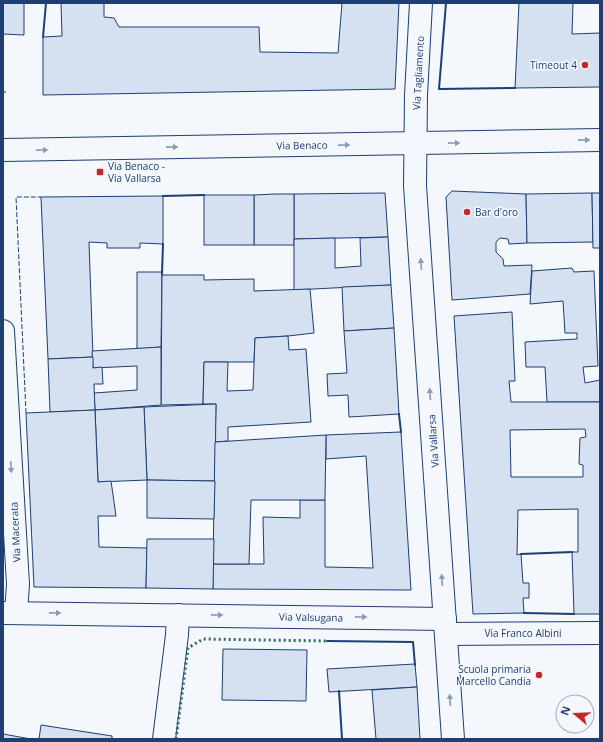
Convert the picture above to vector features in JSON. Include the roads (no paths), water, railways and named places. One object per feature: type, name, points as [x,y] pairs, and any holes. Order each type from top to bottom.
[{"type":"street","name":"Via Tagliamento","points":[[415,144],[421,3]]},
{"type":"street","name":"Via Benaco","points":[[3,150],[600,140]]},
{"type":"street","name":"Via Vallarsa","points":[[415,144],[415,186],[452,739]]},
{"type":"street","name":"Via Macerata","points":[[3,330],[18,584],[10,613]]},
{"type":"street","name":"Via Valsugana","points":[[10,613],[178,615],[445,626]]},
{"type":"street","points":[[164,739],[177,635],[178,615]]},
{"type":"street","name":"Via Franco Albini","points":[[445,626],[600,633]]},
{"type":"place","name":"Timeout 4","points":[[585,65]]},
{"type":"place","name":"Via Benaco - Via Vallarsa","points":[[100,172]]},
{"type":"place","name":"Bar d'oro","points":[[467,212]]},
{"type":"place","name":"Scuola primaria Marcello Candia","points":[[539,675]]}]
